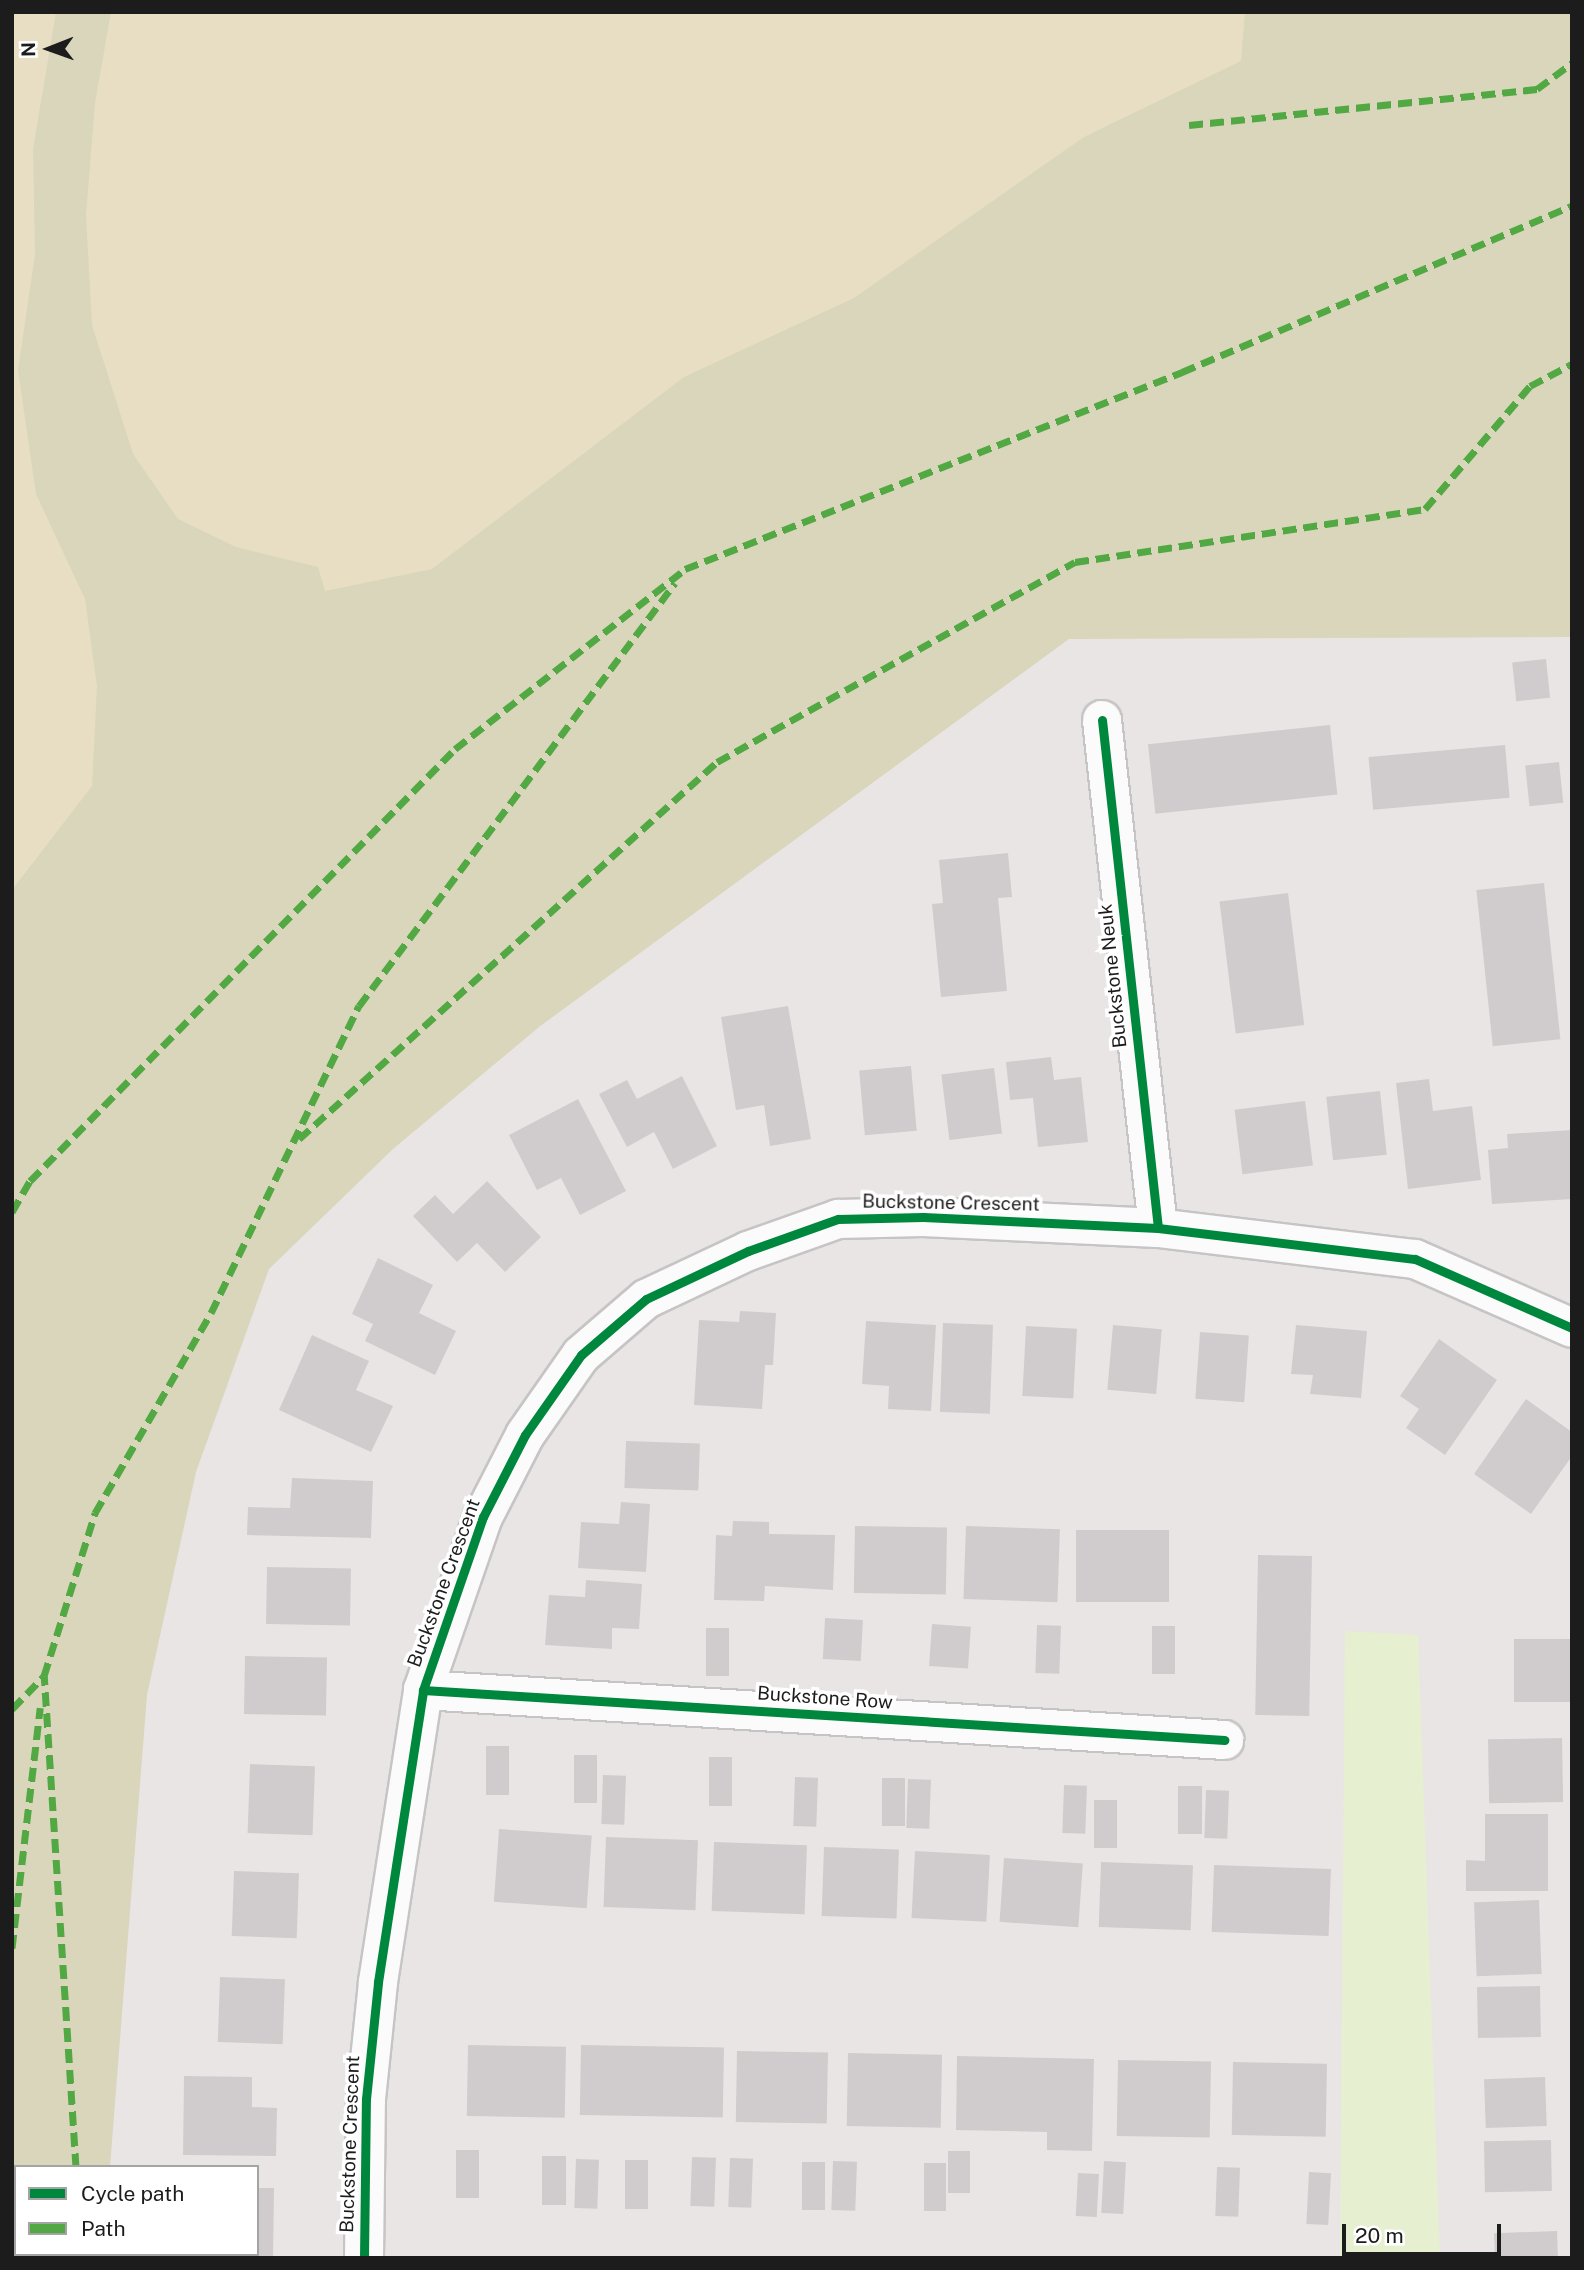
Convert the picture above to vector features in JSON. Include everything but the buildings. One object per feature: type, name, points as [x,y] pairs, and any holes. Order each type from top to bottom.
[{"type":"street","name":"Buckstone Neuk","points":[[1102,720],[1158,1228]]},
{"type":"street","name":"Buckstone Crescent","points":[[364,2258],[366,2099],[378,1982],[423,1690],[483,1517],[525,1435],[581,1355],[646,1299],[748,1251],[838,1219],[1158,1228],[1415,1259],[1572,1328]]},
{"type":"street","name":"Buckstone Row","points":[[423,1690],[1224,1740]]},
{"type":"shaded area","points":[[12,12],[1470,12],[12,1209]]},
{"type":"shaded area","points":[[56,12],[111,12],[95,103],[86,215],[92,325],[133,454],[178,519],[236,547],[318,567],[325,591],[432,569],[684,377],[854,298],[1084,137],[1241,61],[1245,12],[1572,12],[1572,637],[1069,639],[539,1027],[393,1149],[269,1269],[196,1472],[147,1695],[110,2165],[14,2165],[14,2256],[103,2258],[12,2258],[12,890],[92,786],[97,686],[85,599],[36,494],[18,370],[35,255],[33,149]]},
{"type":"green space","points":[[1345,1631],[1418,1635],[1440,2258],[1340,2258]]},
{"type":"marked path","points":[[1189,125],[1537,89],[1572,63]]},
{"type":"marked path","points":[[12,1212],[30,1181],[455,749],[685,569],[1182,372],[1572,206]]},
{"type":"marked path","points":[[299,1139],[717,762],[1075,562],[1425,509],[1530,386],[1572,364]]},
{"type":"marked path","points":[[76,2165],[44,1676],[95,1513],[211,1313],[359,1006],[675,583]]},
{"type":"marked path","points":[[12,1709],[44,1676]]},
{"type":"marked path","points":[[12,1948],[40,1708]]},
{"type":"cycle path","points":[[1102,720],[1158,1228]]},
{"type":"cycle path","points":[[364,2258],[366,2099],[378,1982],[423,1690],[483,1517],[525,1435],[581,1355],[646,1299],[748,1251],[838,1219],[923,1217],[1158,1228],[1415,1259],[1572,1328]]},
{"type":"cycle path","points":[[423,1690],[1224,1740]]}]
